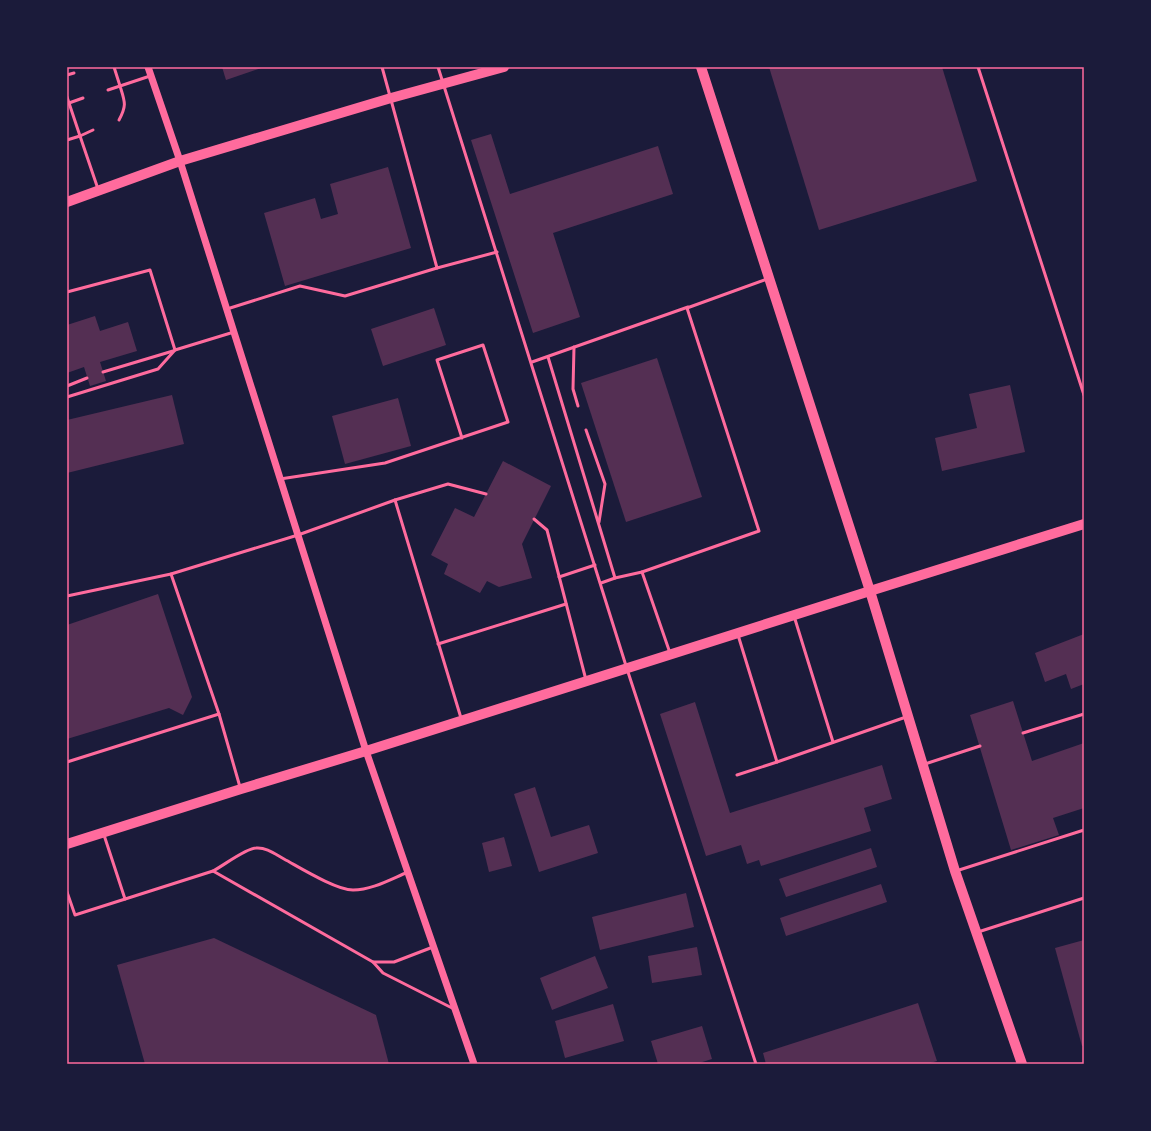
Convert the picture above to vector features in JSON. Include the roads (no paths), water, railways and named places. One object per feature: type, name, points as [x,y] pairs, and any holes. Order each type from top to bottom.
[{"type":"main road","points":[[67,202],[180,161],[391,98],[504,67]]},
{"type":"main road","points":[[701,67],[870,591],[955,871],[1022,1064]]},
{"type":"main road","points":[[67,844],[241,788],[366,751],[587,682],[737,633],[1084,524]]},
{"type":"street","points":[[148,67],[180,161],[366,751],[474,1064]]},
{"type":"lane","points":[[114,67],[125,101],[124,110],[120,120]]},
{"type":"lane","points":[[382,67],[437,268]]},
{"type":"lane","points":[[438,67],[532,362],[627,669],[756,1064]]},
{"type":"lane","points":[[978,67],[1084,395]]},
{"type":"lane","points":[[67,75],[74,73]]},
{"type":"lane","points":[[108,90],[151,75]]},
{"type":"lane","points":[[67,97],[98,191]]},
{"type":"lane","points":[[69,103],[83,98]]},
{"type":"lane","points":[[67,140],[93,130]]},
{"type":"lane","points":[[227,309],[300,286],[345,296],[437,268],[497,252]]},
{"type":"lane","points":[[67,292],[150,270],[175,350]]},
{"type":"lane","points":[[532,362],[769,278]]},
{"type":"lane","points":[[601,584],[615,578],[642,572],[759,532],[688,308],[695,305]]},
{"type":"lane","points":[[103,372],[234,332]]},
{"type":"lane","points":[[280,479],[385,464],[462,438],[508,422],[483,345],[437,360],[462,438]]},
{"type":"lane","points":[[574,347],[573,389],[578,406]]},
{"type":"lane","points":[[67,397],[158,369],[175,350]]},
{"type":"lane","points":[[548,357],[615,578]]},
{"type":"lane","points":[[67,386],[87,378]]},
{"type":"lane","points":[[586,430],[605,484],[599,524]]},
{"type":"lane","points":[[67,596],[171,574],[298,535],[395,500],[448,484],[486,494]]},
{"type":"lane","points":[[395,500],[462,721]]},
{"type":"lane","points":[[534,519],[547,530],[587,682]]},
{"type":"lane","points":[[559,577],[595,565]]},
{"type":"lane","points":[[642,572],[670,655]]},
{"type":"lane","points":[[171,574],[219,714],[241,788]]},
{"type":"lane","points":[[438,644],[566,604]]},
{"type":"lane","points":[[794,615],[833,742]]},
{"type":"lane","points":[[737,633],[777,762]]},
{"type":"lane","points":[[67,762],[219,714]]},
{"type":"lane","points":[[1023,733],[1084,714]]},
{"type":"lane","points":[[737,775],[908,716]]},
{"type":"lane","points":[[923,765],[980,746]]},
{"type":"lane","points":[[955,871],[1084,830]]},
{"type":"lane","points":[[103,832],[124,900]]},
{"type":"lane","points":[[67,892],[75,915],[213,872],[249,849],[256,848],[266,849],[315,876],[339,887],[352,890],[370,888],[408,872]]},
{"type":"lane","points":[[213,872],[373,962],[382,973],[455,1010]]},
{"type":"lane","points":[[976,932],[1084,898]]},
{"type":"lane","points":[[373,962],[394,962],[434,947]]}]
